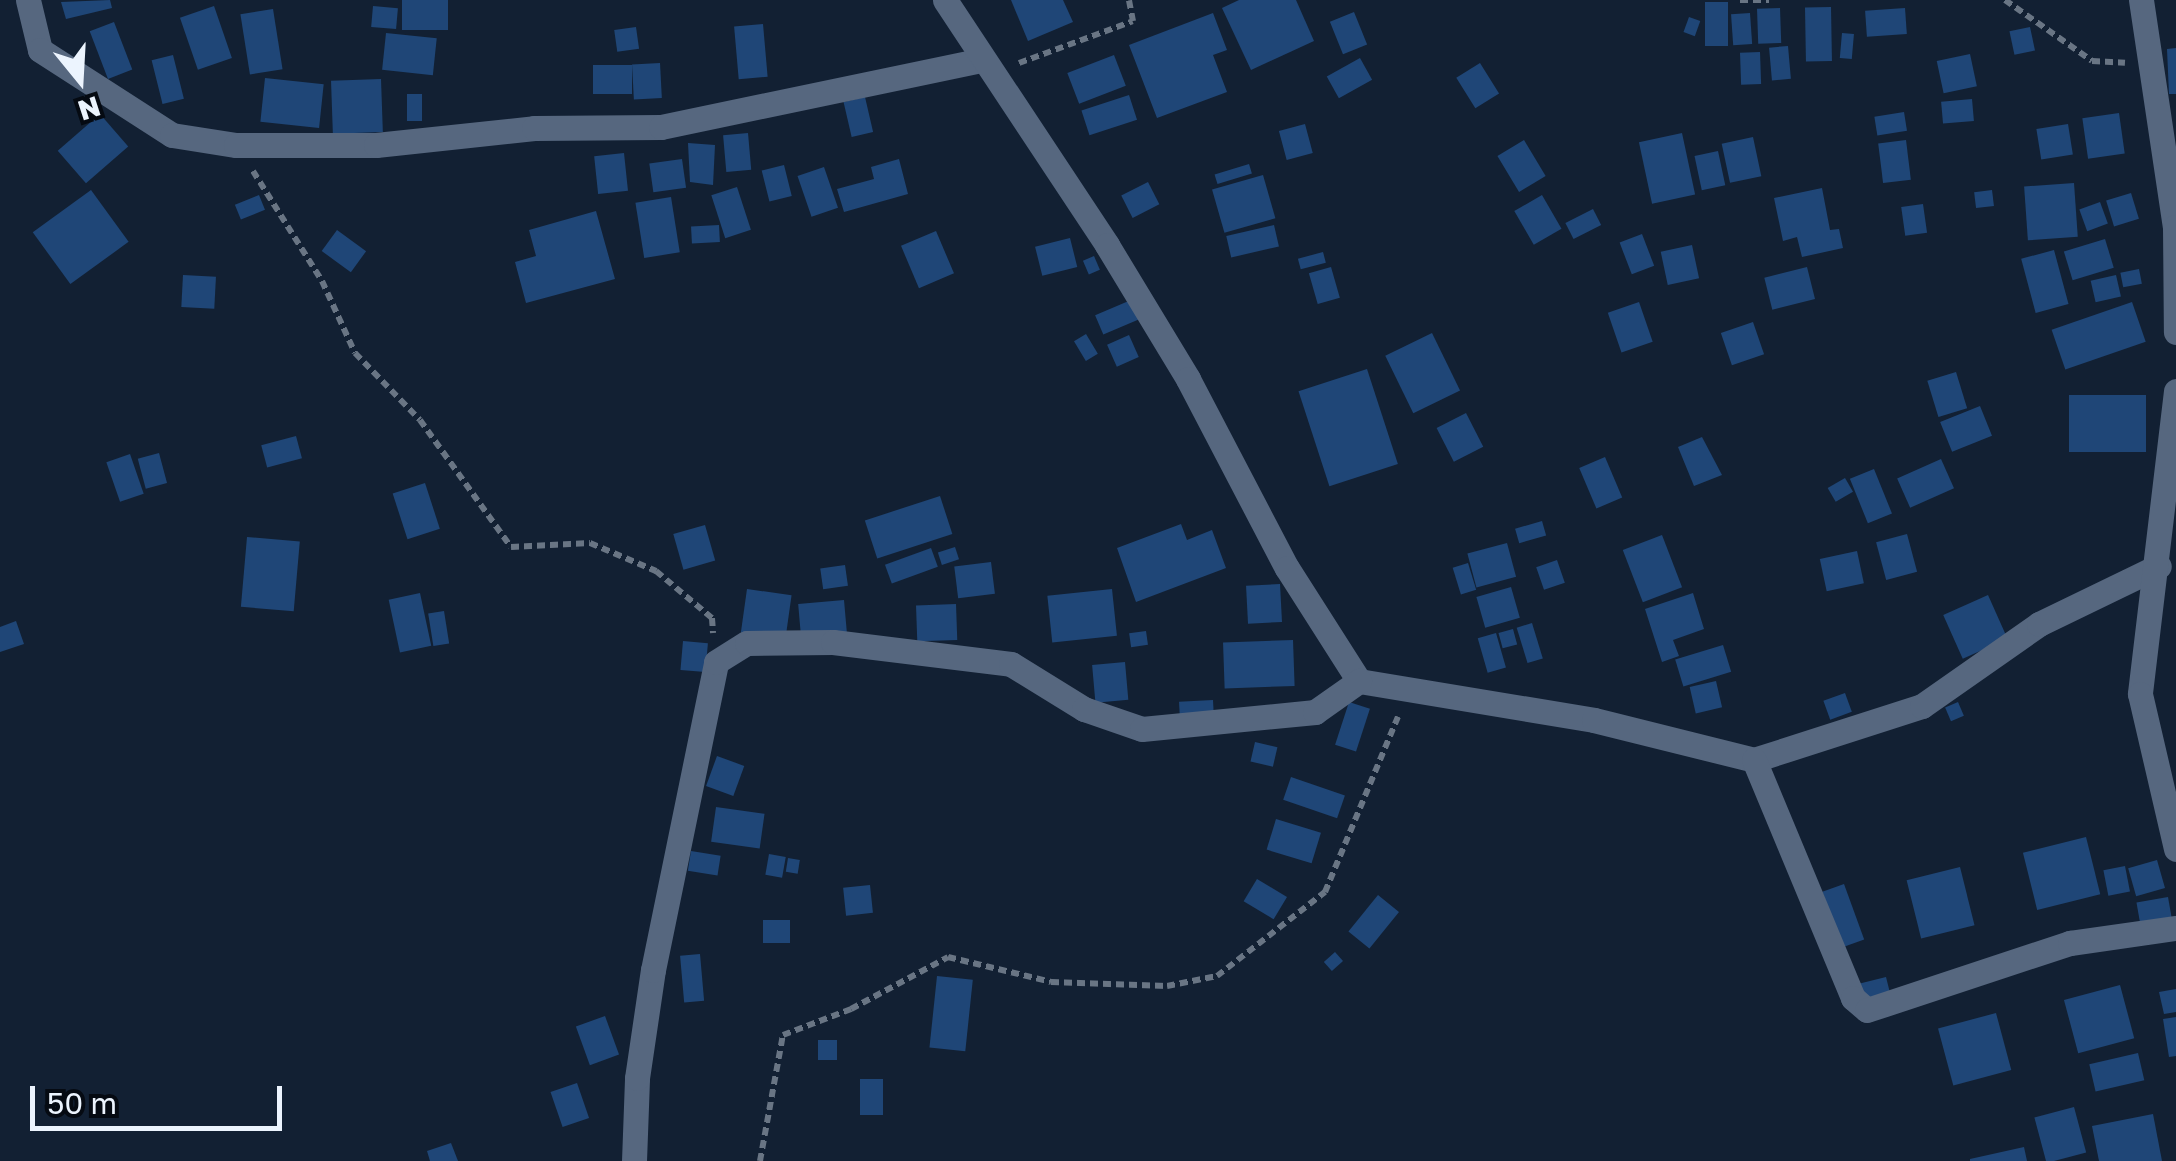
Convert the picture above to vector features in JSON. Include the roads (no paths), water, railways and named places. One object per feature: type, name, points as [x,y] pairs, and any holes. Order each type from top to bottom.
[{"type":"street","points":[[28,0],[40,50],[172,135],[236,145],[376,146],[534,128],[661,127],[986,68]]},
{"type":"street","points":[[944,0],[1107,245],[1188,379],[1287,568],[1360,681]]},
{"type":"street","points":[[2141,0],[2146,64],[2165,110],[2175,227],[2176,332]]},
{"type":"street","points":[[2176,391],[2160,566],[2140,694],[2176,849]]},
{"type":"street","points":[[634,1161],[637,1078],[654,970],[716,662],[747,643],[833,642],[1011,664],[1084,709],[1142,729],[1315,712],[1360,681],[1594,720],[1754,760],[1922,706],[2039,624],[2160,566]]},
{"type":"street","points":[[1754,760],[1853,998],[1867,1010],[2070,943],[2176,928]]}]
